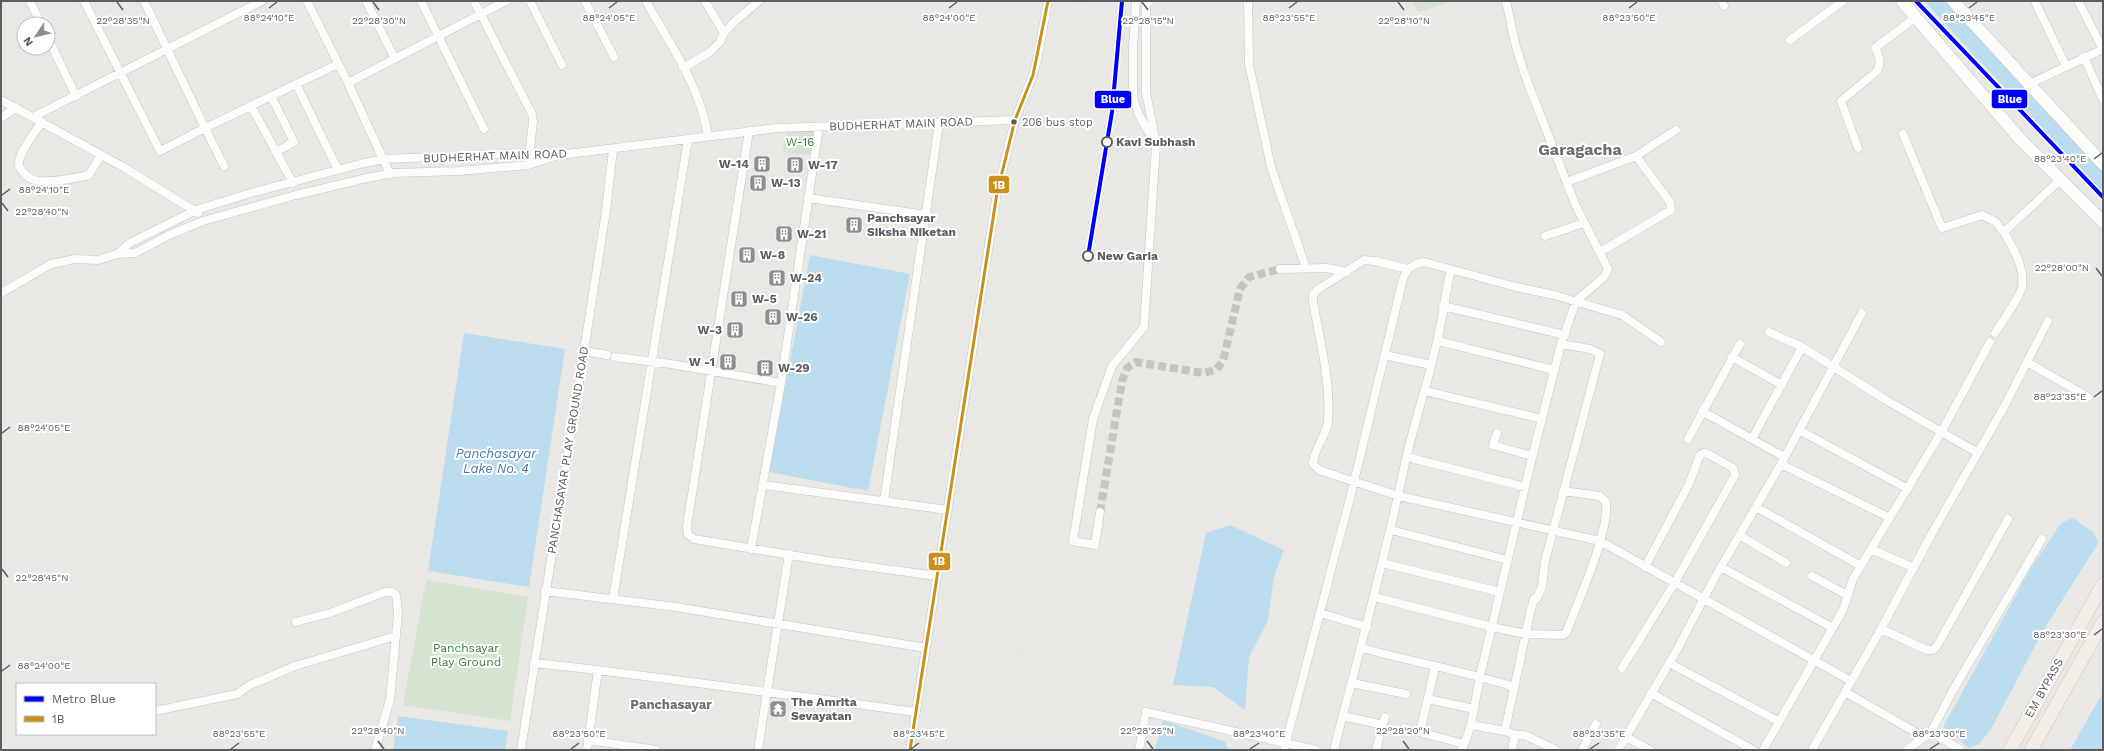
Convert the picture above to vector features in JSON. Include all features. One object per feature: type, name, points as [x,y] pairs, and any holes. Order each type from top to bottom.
[{"type":"main road","name":"EM BYPASS","points":[[2010,750],[2103,584]]},
{"type":"main road","points":[[2031,750],[2103,622]]},
{"type":"street","points":[[30,1],[37,16]]},
{"type":"street","points":[[84,1],[160,151],[338,64]]},
{"type":"street","points":[[144,1],[224,166]]},
{"type":"street","points":[[33,117],[168,49],[252,3],[262,1]]},
{"type":"street","points":[[366,1],[395,59]]},
{"type":"street","points":[[421,1],[484,129]]},
{"type":"street","points":[[474,1],[532,114],[533,122],[528,153],[528,165]]},
{"type":"street","points":[[348,83],[506,1]]},
{"type":"street","points":[[530,1],[562,65]]},
{"type":"street","points":[[585,1],[614,57]]},
{"type":"street","points":[[646,1],[690,83],[700,107],[708,136]]},
{"type":"street","points":[[705,1],[724,33]]},
{"type":"street","points":[[683,68],[710,52],[720,42],[724,33],[759,1]]},
{"type":"street","points":[[910,750],[997,193],[1015,120],[1033,76],[1048,1]]},
{"type":"street","points":[[1136,1],[1133,48],[1133,98],[1139,114],[1156,145]]},
{"type":"street","points":[[1100,512],[1095,545],[1073,541],[1093,419],[1112,366],[1144,327],[1156,145],[1146,92],[1146,4],[1150,1]]},
{"type":"street","points":[[1248,1],[1249,64],[1271,167],[1306,268]]},
{"type":"street","points":[[1404,728],[1463,747],[1471,725],[1480,676],[1554,370],[1576,301],[1604,277],[1608,269],[1584,223],[1526,78],[1516,47],[1506,1]]},
{"type":"street","points":[[1790,40],[1843,1]]},
{"type":"street","points":[[1902,1],[2015,133],[2103,222]]},
{"type":"street","points":[[1953,1],[2103,164]]},
{"type":"street","points":[[2029,84],[2103,49],[2078,1]]},
{"type":"street","points":[[310,2],[390,174]]},
{"type":"street","points":[[2036,4],[2066,66]]},
{"type":"street","points":[[1858,148],[1841,101],[1877,71],[1880,66],[1880,57],[1875,48],[1916,17]]},
{"type":"street","points":[[56,55],[76,96]]},
{"type":"street","points":[[2084,57],[2103,100]]},
{"type":"street","points":[[296,84],[338,170]]},
{"type":"street","points":[[271,96],[294,142],[276,152]]},
{"type":"street","points":[[1,100],[16,107],[196,210],[203,221]]},
{"type":"street","points":[[251,106],[293,183]]},
{"type":"street","points":[[1,118],[16,107]]},
{"type":"street","name":"BUDHERHAT MAIN ROAD","points":[[1,293],[51,264],[75,259],[98,260],[117,254],[130,243],[196,210],[251,193],[384,159],[528,153],[559,155],[613,150],[749,131],[1015,120]]},
{"type":"street","points":[[42,122],[31,138],[19,162],[20,170],[26,175],[39,182],[89,175],[101,155]]},
{"type":"street","points":[[884,500],[927,215],[939,123]]},
{"type":"street","points":[[751,549],[764,485],[781,382],[818,127]]},
{"type":"street","points":[[1568,182],[1636,156],[1676,130]]},
{"type":"street","points":[[749,131],[687,526],[688,534],[694,539],[751,549],[936,576]]},
{"type":"street","points":[[1903,134],[1942,228],[1982,215],[1996,222],[2014,249],[2021,268],[2023,288],[1995,333]]},
{"type":"street","points":[[613,599],[688,139]]},
{"type":"street","name":"PANCHASAYAR PLAY GROUND ROAD","points":[[520,750],[606,211],[613,150]]},
{"type":"street","points":[[117,254],[135,253],[170,235],[203,221],[296,195],[354,181],[390,174],[528,165],[559,155]]},
{"type":"street","points":[[1600,252],[1671,210],[1670,202],[1636,156]]},
{"type":"street","points":[[350,167],[354,181]]},
{"type":"street","points":[[2004,233],[2060,180]]},
{"type":"street","points":[[808,198],[927,215]]},
{"type":"street","points":[[1546,236],[1584,223]]},
{"type":"street","points":[[130,243],[135,253]]},
{"type":"street","points":[[1408,269],[1364,260],[1322,286],[1313,295],[1324,359],[1328,411],[1328,423],[1313,458],[1313,464],[1319,470],[1399,496],[1600,542],[1851,681]]},
{"type":"street","points":[[1285,747],[1354,481],[1403,279],[1408,269],[1418,263],[1424,262],[1576,301],[1622,315],[1661,342]]},
{"type":"street","points":[[1280,269],[1327,268],[1346,272]]},
{"type":"street","points":[[1334,750],[1362,648],[1407,457],[1438,341],[1442,306],[1451,270]]},
{"type":"street","points":[[1442,306],[1565,335]]},
{"type":"street","points":[[1618,750],[1669,663],[1721,567],[1799,430],[1862,313]]},
{"type":"street","points":[[1812,750],[1978,453],[2048,321]]},
{"type":"street","points":[[1769,332],[1802,347],[1886,400],[1978,453]]},
{"type":"street","points":[[1438,341],[1554,370]]},
{"type":"street","points":[[1763,750],[1778,721],[1843,610],[1853,579],[1942,431],[1990,342]]},
{"type":"street","points":[[1505,731],[1534,599],[1537,598],[1542,587],[1545,561],[1600,354],[1590,349],[1562,344]]},
{"type":"street","points":[[1688,439],[1740,344]]},
{"type":"street","points":[[1752,439],[1802,347]]},
{"type":"street","points":[[584,351],[607,355]]},
{"type":"street","points":[[1385,355],[1431,365]]},
{"type":"street","points":[[615,357],[781,382]]},
{"type":"street","points":[[1732,357],[1782,385]]},
{"type":"street","points":[[2027,362],[2088,397]]},
{"type":"street","points":[[1425,391],[1542,419]]},
{"type":"street","points":[[1702,411],[1752,439],[1782,460],[1890,518]]},
{"type":"street","points":[[1799,430],[1908,489]]},
{"type":"street","points":[[1497,433],[1493,445],[1532,456]]},
{"type":"street","points":[[1622,668],[1674,584],[1735,475],[1733,468],[1708,454],[1700,455],[1689,484],[1645,567]]},
{"type":"street","points":[[1407,457],[1525,487]]},
{"type":"street","points":[[764,485],[884,500],[948,510]]},
{"type":"street","points":[[1374,597],[1492,627],[1526,634],[1563,635],[1566,633],[1600,542],[1606,502],[1600,496],[1563,491]]},
{"type":"street","points":[[1756,507],[1862,566]]},
{"type":"street","points":[[1881,629],[1927,650],[1933,650],[1937,646],[2008,520]]},
{"type":"street","points":[[1391,530],[1508,560]]},
{"type":"street","points":[[1739,535],[1786,563]]},
{"type":"street","points":[[1907,750],[1931,732],[1952,692],[2042,539]]},
{"type":"street","points":[[1871,549],[1914,568]]},
{"type":"street","points":[[758,750],[789,554]]},
{"type":"street","points":[[1382,564],[1500,592]]},
{"type":"street","points":[[1721,567],[1833,628]]},
{"type":"street","points":[[1812,576],[1847,595]]},
{"type":"street","points":[[545,591],[676,607],[926,648]]},
{"type":"street","points":[[296,622],[337,611],[385,592],[392,592],[397,600],[398,613],[390,700],[375,750]]},
{"type":"street","points":[[1320,613],[1367,627]]},
{"type":"street","points":[[156,711],[237,694],[250,685],[295,666],[396,636]]},
{"type":"street","points":[[1362,648],[1435,667],[1480,676],[1514,687]]},
{"type":"street","points":[[534,663],[916,712]]},
{"type":"street","points":[[1669,663],[1778,721]]},
{"type":"street","points":[[1420,732],[1435,667]]},
{"type":"street","points":[[587,750],[598,670]]},
{"type":"street","points":[[1352,683],[1406,694]]},
{"type":"street","points":[[1845,692],[1924,738]]},
{"type":"street","points":[[1651,693],[1753,750]]},
{"type":"street","points":[[1428,699],[1474,710]]},
{"type":"street","points":[[1139,750],[1146,712],[1285,747],[1316,750]]},
{"type":"street","points":[[1343,716],[1384,721],[1376,750]]},
{"type":"street","points":[[1582,750],[1596,724]]},
{"type":"street","points":[[1471,725],[1505,731],[1515,735],[1525,735],[1551,749]]},
{"type":"street","points":[[1931,732],[1962,750]]},
{"type":"street","points":[[1512,750],[1515,735]]},
{"type":"street","points":[[1626,737],[1650,750]]},
{"type":"street","points":[[588,740],[657,750]]},
{"type":"green space","points":[[1412,1],[1451,1],[1418,12]]},
{"type":"green space","name":"W-16","points":[[815,129],[810,155],[783,152],[786,130]]},
{"type":"green space","name":"Panchsayar Play Ground","points":[[426,580],[528,597],[510,721],[403,705]]},
{"type":"water","points":[[810,255],[910,274],[868,491],[769,472]]},
{"type":"water","name":"Panchasayar Lake No. 4","points":[[464,333],[565,349],[529,587],[428,571]]},
{"type":"water","points":[[2073,518],[2093,532],[2099,542],[2044,629],[1991,729],[1979,744],[1970,748],[1962,743],[1948,729],[1943,727],[2031,568],[2061,523]]},
{"type":"water","points":[[1230,525],[1284,550],[1274,576],[1268,620],[1249,657],[1245,710],[1213,687],[1173,685],[1206,533]]},
{"type":"water","points":[[2103,692],[2103,750],[2070,750]]},
{"type":"water","points":[[398,716],[508,731],[505,750],[393,750]]},
{"type":"water","points":[[1163,720],[1226,742],[1228,750],[1155,750]]},
{"type":"waterway","points":[[1935,1],[2103,182]]},
{"type":"tunnel","points":[[1100,512],[1122,381],[1127,368],[1136,362],[1203,373],[1216,370],[1223,361],[1240,289],[1249,277],[1280,269]]},
{"type":"railway","points":[[949,750],[1073,1]]},
{"type":"railway","points":[[964,750],[1037,332],[1088,1]]},
{"type":"railway","points":[[1115,1],[1116,67]]},
{"type":"railway","points":[[1000,750],[1080,256]]},
{"type":"railway","points":[[1006,750],[1088,256]]},
{"type":"metro line","name":"Blue","points":[[1088,256],[1112,112],[1122,1]]},
{"type":"metro line","name":"Blue","points":[[1916,1],[2103,197]]},
{"type":"transit line","name":"1B","points":[[910,750],[997,193],[1015,120],[1033,75],[1048,1]]},
{"type":"place","name":"206 bus stop","points":[[1014,122]]},
{"type":"place","name":"Kavi Subhash","points":[[1107,142]]},
{"type":"place","name":"W-14","points":[[762,164]]},
{"type":"place","name":"W-17","points":[[795,165]]},
{"type":"place","name":"W-13","points":[[758,183]]},
{"type":"place","name":"Panchsayar Siksha Niketan","points":[[854,225]]},
{"type":"place","name":"W-21","points":[[784,234]]},
{"type":"place","name":"W-8","points":[[747,255]]},
{"type":"place","name":"New Garia","points":[[1088,256]]},
{"type":"place","name":"W-24","points":[[777,278]]},
{"type":"place","name":"W-5","points":[[739,299]]},
{"type":"place","name":"W-26","points":[[773,317]]},
{"type":"place","name":"W-3","points":[[735,330]]},
{"type":"place","name":"W -1","points":[[728,362]]},
{"type":"place","name":"W-29","points":[[765,368]]},
{"type":"place","name":"The Amrita Sevayatan","points":[[778,709]]},
{"type":"district","name":"Garagacha","points":[[1580,149]]},
{"type":"district","name":"Panchasayar","points":[[671,704]]}]
